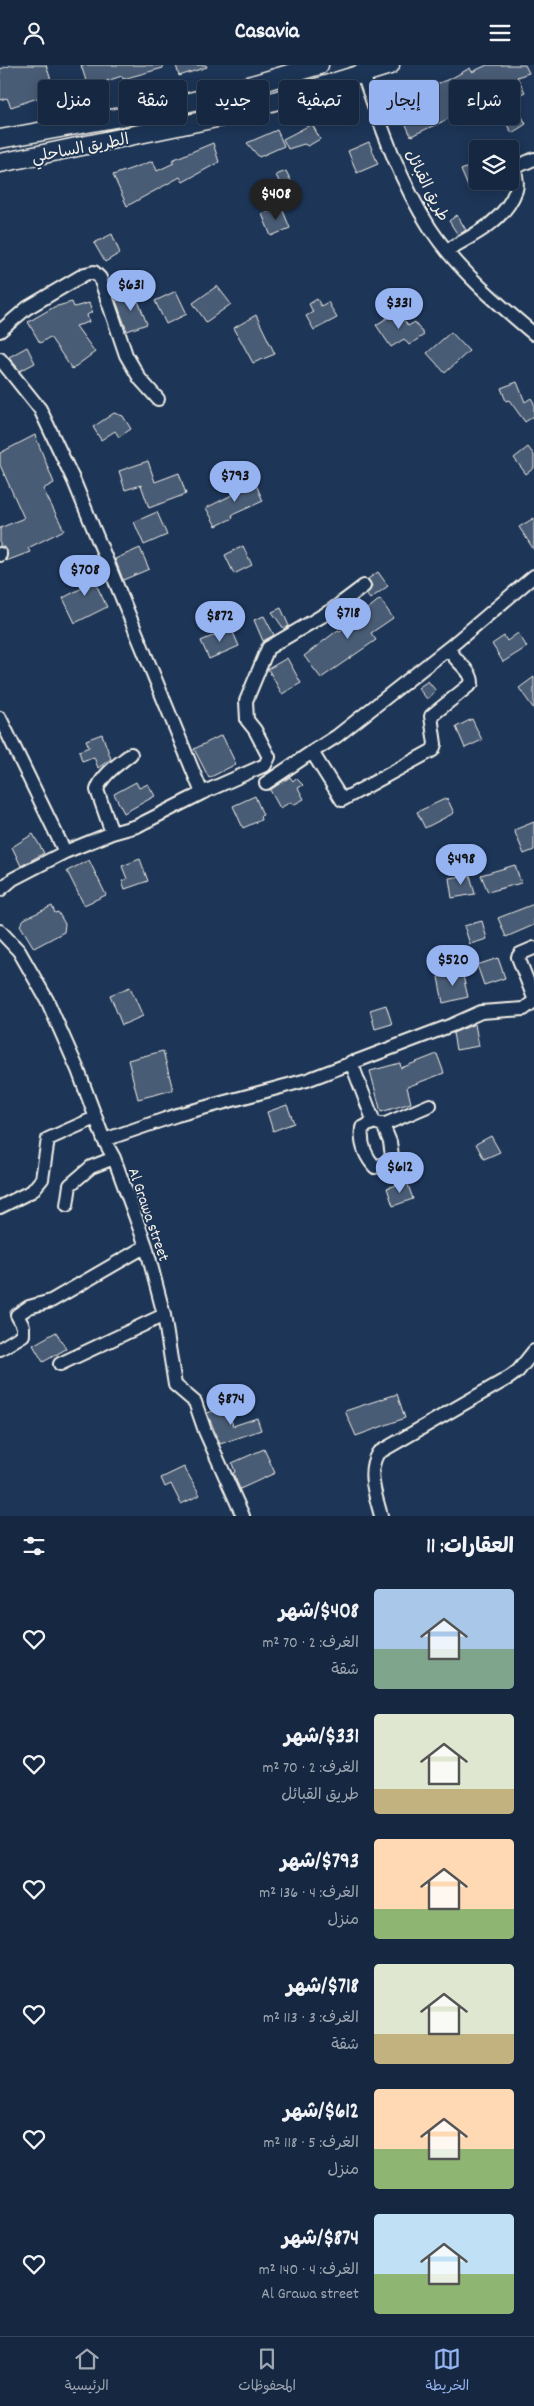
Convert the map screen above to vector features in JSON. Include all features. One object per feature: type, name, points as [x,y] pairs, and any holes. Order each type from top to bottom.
[{"type":"highway","name":"الطريق الساحلي","points":[[0,139],[153,111],[218,95],[320,65]]},
{"type":"highway","name":"الطريق الساحلي","points":[[0,160],[226,116],[390,65]]},
{"type":"street","name":"طريق القبائل","points":[[363,74],[394,155],[417,206],[430,229],[491,297],[534,334]]},
{"type":"street","points":[[447,250],[497,219],[516,191],[518,181],[515,171],[516,167],[534,159]]},
{"type":"street","points":[[0,331],[27,308],[85,274],[94,272],[100,277],[126,355],[140,379],[158,399]]},
{"type":"street","points":[[0,359],[40,409],[74,481],[202,793]]},
{"type":"street","points":[[266,783],[338,736],[450,647],[534,575]]},
{"type":"street","points":[[0,890],[13,879],[65,853],[112,833],[137,826],[202,793],[265,765],[269,757],[255,730],[247,720],[246,701],[268,648],[332,610],[364,587]]},
{"type":"street","points":[[312,752],[342,800],[433,750],[434,738],[431,716],[470,686],[472,680],[452,654],[450,647]]},
{"type":"street","points":[[0,718],[65,853]]},
{"type":"street","points":[[112,833],[97,790],[99,783],[131,753]]},
{"type":"street","name":"Al Grawa street","points":[[0,931],[19,951],[47,1000],[78,1070],[104,1140],[114,1157],[146,1246],[164,1315],[176,1385],[195,1402],[243,1516]]},
{"type":"street","points":[[104,1140],[177,1115],[307,1080],[452,1025],[474,1014],[502,1009],[518,1010],[528,1007],[534,998],[518,957],[520,954],[534,948]]},
{"type":"street","points":[[351,1062],[378,1124],[430,1105]]},
{"type":"street","points":[[0,1207],[32,1191],[42,1179],[48,1139],[96,1118]]},
{"type":"street","points":[[66,1205],[70,1185],[91,1167],[114,1157]]},
{"type":"street","points":[[0,1349],[23,1335],[24,1326],[18,1315],[29,1307],[51,1301],[146,1246]]},
{"type":"street","points":[[60,1364],[164,1315]]},
{"type":"street","points":[[381,1516],[372,1477],[373,1466],[378,1453],[510,1377],[518,1371],[534,1351]]},
{"type":"building","points":[[12,65],[46,65],[51,80],[38,80],[38,98],[11,107],[7,98],[0,100],[0,69]]},
{"type":"building","points":[[81,65],[163,65],[163,68],[123,79],[122,76],[109,80],[86,80]]},
{"type":"building","points":[[176,65],[206,65],[207,67],[179,76]]},
{"type":"building","points":[[487,65],[525,65],[529,73],[517,77],[519,80],[449,80],[449,119],[439,123],[439,83],[470,68],[472,72]]},
{"type":"building","points":[[520,83],[525,92],[520,94]]},
{"type":"building","points":[[520,113],[526,124],[512,133],[507,125],[520,125]]},
{"type":"building","points":[[313,125],[320,139],[308,146],[304,144],[288,149],[283,139]]},
{"type":"building","points":[[406,125],[435,125],[411,136]]},
{"type":"building","points":[[277,130],[284,146],[259,157],[247,143]]},
{"type":"building","points":[[369,142],[378,164],[357,173],[348,151]]},
{"type":"building","points":[[213,143],[219,162],[183,182],[180,177],[127,206],[113,175],[153,161],[157,171],[174,163],[172,160]]},
{"type":"building","points":[[469,167],[469,189],[461,170]]},
{"type":"building","points":[[286,171],[295,189],[285,194],[276,175]]},
{"type":"building","points":[[281,206],[290,228],[271,236],[262,214]]},
{"type":"building","points":[[457,215],[466,230],[458,235],[449,221]]},
{"type":"building","points":[[112,234],[120,253],[105,262],[94,243]]},
{"type":"building","points":[[217,286],[231,304],[206,322],[193,303]]},
{"type":"building","points":[[176,291],[187,314],[166,324],[155,301]]},
{"type":"building","points":[[135,293],[147,324],[127,331],[116,301]]},
{"type":"building","points":[[317,299],[321,306],[328,302],[337,318],[314,330],[306,316],[313,312],[309,304]]},
{"type":"building","points":[[72,302],[74,307],[89,303],[92,312],[87,315],[89,322],[76,326],[95,352],[72,369],[50,337],[40,343],[28,322],[54,307]]},
{"type":"building","points":[[398,311],[408,326],[415,322],[424,335],[409,345],[404,339],[391,347],[376,325]]},
{"type":"building","points":[[256,315],[275,354],[253,363],[234,328]]},
{"type":"building","points":[[451,332],[469,351],[445,373],[427,353]]},
{"type":"building","points":[[27,347],[35,363],[20,371],[9,357]]},
{"type":"building","points":[[517,382],[525,402],[531,398],[534,403],[534,416],[525,422],[509,400],[506,401],[501,388]]},
{"type":"building","points":[[114,413],[123,416],[131,429],[119,437],[115,431],[101,440],[93,427]]},
{"type":"building","points":[[35,435],[54,483],[43,489],[64,530],[28,548],[30,552],[6,561],[7,550],[0,546],[0,528],[24,518],[0,465],[0,453]]},
{"type":"building","points":[[528,447],[534,455],[534,468],[526,474],[514,458]]},
{"type":"building","points":[[148,461],[155,482],[179,473],[186,494],[149,508],[141,485],[125,490],[119,471]]},
{"type":"building","points":[[254,480],[263,501],[232,515],[233,518],[216,526],[206,508],[236,493],[234,489]]},
{"type":"building","points":[[157,512],[167,535],[144,545],[134,522]]},
{"type":"building","points":[[534,518],[534,550],[519,527]]},
{"type":"building","points":[[243,546],[252,565],[234,574],[225,555]]},
{"type":"building","points":[[140,548],[149,569],[123,580],[115,559]]},
{"type":"building","points":[[91,566],[97,578],[94,580],[107,607],[75,623],[63,598],[82,588],[75,572]]},
{"type":"building","points":[[378,572],[388,586],[370,599],[366,594],[372,586],[368,579]]},
{"type":"building","points":[[380,599],[393,618],[371,633],[376,640],[321,678],[304,656],[338,630],[340,631]]},
{"type":"building","points":[[281,608],[289,626],[284,629],[272,612]]},
{"type":"building","points":[[264,616],[274,635],[263,641],[254,620]]},
{"type":"building","points":[[231,628],[239,646],[209,659],[201,641]]},
{"type":"building","points":[[518,633],[527,647],[503,662],[492,644],[504,636],[507,641]]},
{"type":"building","points":[[287,658],[301,683],[282,694],[268,669]]},
{"type":"building","points":[[534,677],[534,709],[519,688]]},
{"type":"building","points":[[428,681],[436,691],[427,699],[418,688]]},
{"type":"building","points":[[472,719],[482,740],[465,748],[456,727]]},
{"type":"building","points":[[102,734],[111,759],[98,768],[94,757],[82,761],[79,751],[89,747],[86,740]]},
{"type":"building","points":[[222,735],[236,764],[209,778],[194,749]]},
{"type":"building","points":[[290,777],[293,781],[296,778],[303,785],[298,788],[304,799],[293,805],[291,802],[280,808],[270,790]]},
{"type":"building","points":[[136,782],[139,788],[148,784],[155,796],[124,813],[114,794]]},
{"type":"building","points":[[255,796],[263,815],[260,816],[261,820],[243,828],[233,806]]},
{"type":"building","points":[[447,798],[454,813],[425,828],[417,812]]},
{"type":"building","points":[[534,822],[534,850],[524,854],[514,830]]},
{"type":"building","points":[[33,834],[44,853],[21,866],[12,847]]},
{"type":"building","points":[[140,859],[148,881],[125,889],[122,881],[127,879],[122,866]]},
{"type":"building","points":[[89,860],[106,895],[84,905],[67,871]]},
{"type":"building","points":[[515,865],[521,883],[488,892],[481,875]]},
{"type":"building","points":[[470,875],[475,894],[452,898],[449,878]]},
{"type":"building","points":[[534,904],[534,925],[506,937],[498,918]]},
{"type":"building","points":[[52,906],[55,913],[58,912],[65,924],[64,932],[34,948],[20,925],[24,919]]},
{"type":"building","points":[[482,921],[487,939],[470,944],[464,926]]},
{"type":"building","points":[[498,958],[505,978],[484,985],[477,965]]},
{"type":"building","points":[[462,972],[468,997],[443,1003],[438,977]]},
{"type":"building","points":[[130,987],[143,1016],[122,1025],[110,995]]},
{"type":"building","points":[[386,1005],[392,1024],[375,1029],[370,1010]]},
{"type":"building","points":[[475,1024],[479,1046],[456,1050],[453,1033]]},
{"type":"building","points":[[163,1051],[173,1090],[138,1099],[128,1060]]},
{"type":"building","points":[[437,1054],[444,1073],[407,1087],[411,1103],[381,1112],[370,1071],[400,1063],[401,1068]]},
{"type":"building","points":[[287,1105],[294,1123],[273,1131],[267,1112]]},
{"type":"building","points":[[491,1136],[500,1152],[484,1159],[476,1144]]},
{"type":"building","points":[[407,1182],[413,1199],[393,1206],[387,1188]]},
{"type":"building","points":[[56,1332],[66,1349],[43,1362],[33,1345]]},
{"type":"building","points":[[397,1394],[405,1418],[356,1436],[345,1411]]},
{"type":"building","points":[[227,1406],[233,1426],[257,1418],[261,1430],[220,1444],[207,1413]]},
{"type":"building","points":[[264,1449],[275,1473],[240,1489],[233,1473],[235,1472],[232,1463]]},
{"type":"building","points":[[184,1467],[200,1495],[181,1504],[171,1484],[165,1487],[161,1478]]}]
